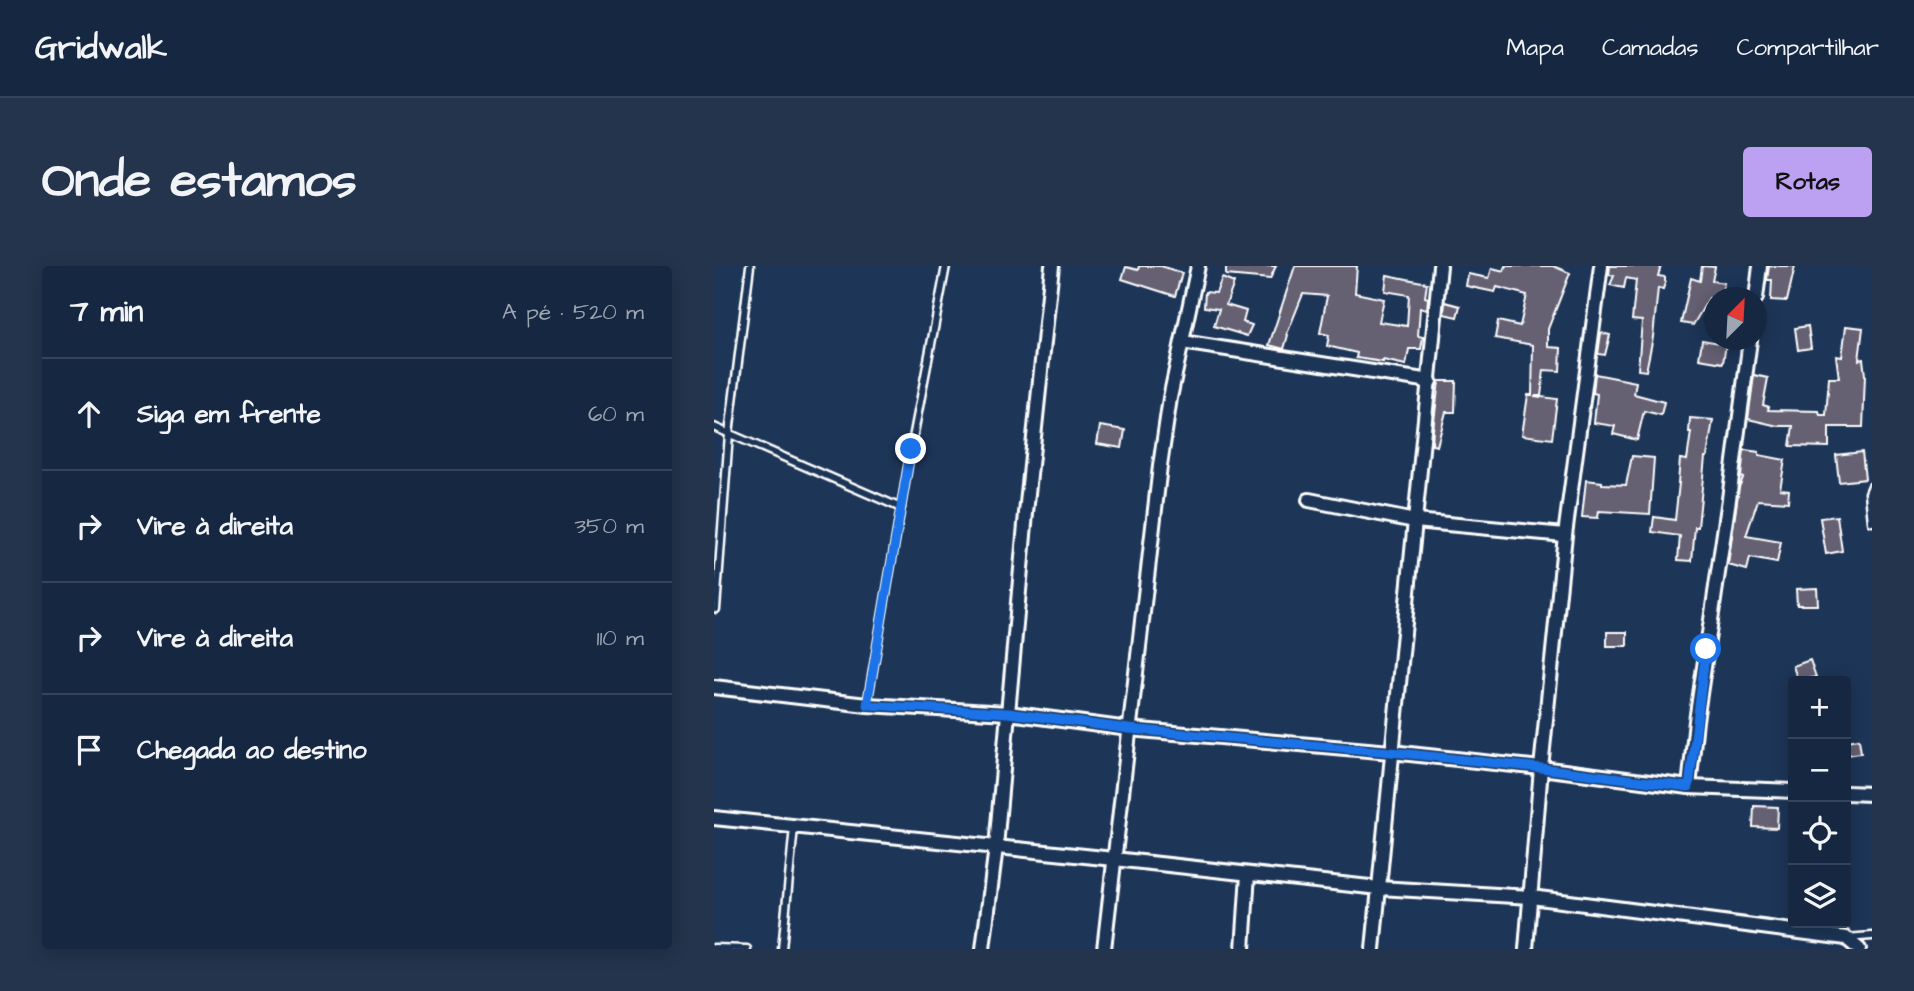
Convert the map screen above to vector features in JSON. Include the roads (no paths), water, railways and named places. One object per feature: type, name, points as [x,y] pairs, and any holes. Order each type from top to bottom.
[{"type":"street","points":[[983,949],[996,847],[1026,513],[1052,266]]},
{"type":"street","points":[[1104,949],[1160,466],[1170,398],[1198,266]]},
{"type":"street","points":[[1373,949],[1440,266]]},
{"type":"street","points":[[1526,949],[1565,535],[1601,266]]},
{"type":"street","points":[[1757,287],[1760,266]]},
{"type":"street","points":[[1182,342],[1430,381]]},
{"type":"street","points":[[1689,787],[1704,661],[1730,499],[1750,350]]},
{"type":"street","points":[[1309,500],[1415,521],[1565,535]]},
{"type":"street","points":[[714,687],[867,705],[1008,713],[1129,729],[1391,752],[1689,787],[1788,791]]},
{"type":"street","points":[[1851,793],[1872,794]]},
{"type":"street","points":[[714,818],[1379,888],[1531,897],[1846,937],[1859,949]]},
{"type":"street","points":[[1243,949],[1248,874]]},
{"type":"lane","points":[[716,609],[729,434],[750,266]]},
{"type":"lane","points":[[867,705],[946,266]]},
{"type":"lane","points":[[714,428],[901,508]]},
{"type":"lane","points":[[1872,486],[1869,493],[1872,522]]},
{"type":"lane","points":[[782,949],[794,827]]},
{"type":"lane","points":[[1846,937],[1872,936]]},
{"type":"lane","points":[[714,948],[747,949]]}]
